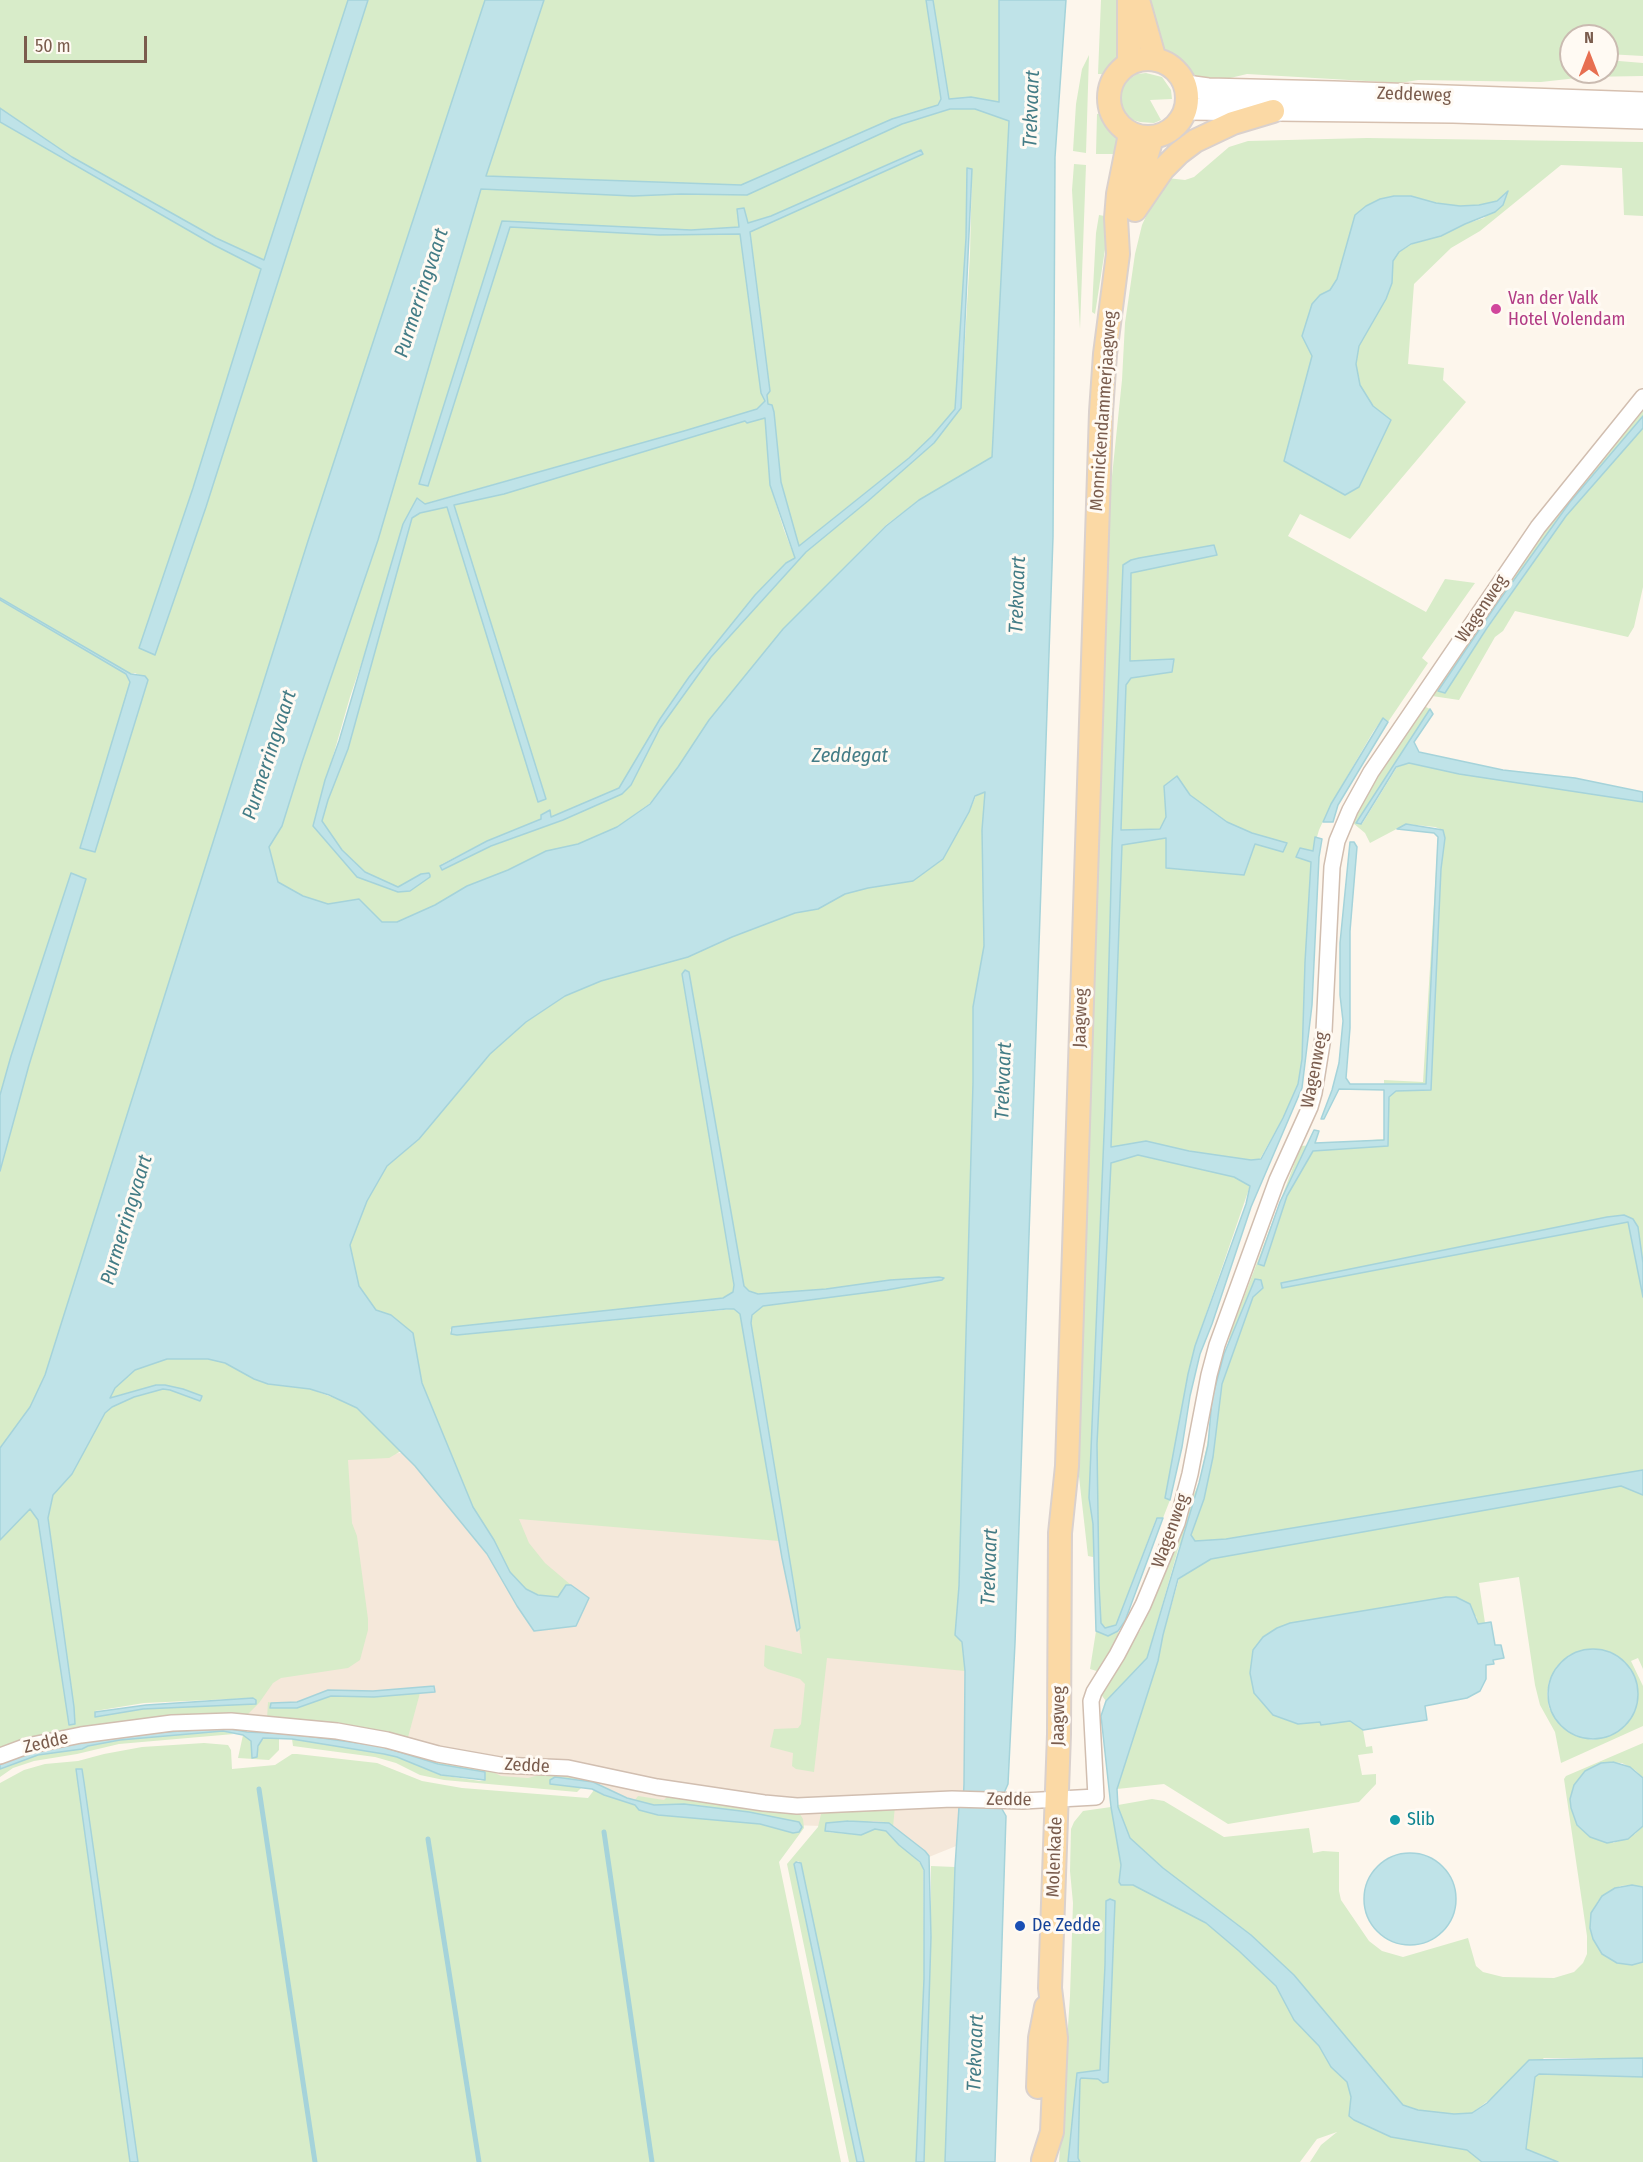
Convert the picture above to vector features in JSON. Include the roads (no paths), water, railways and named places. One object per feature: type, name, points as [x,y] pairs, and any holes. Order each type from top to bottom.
[{"type":"main road","points":[[1129,0],[1129,63]]},
{"type":"main road","points":[[1138,0],[1155,60]]},
{"type":"main road","points":[[1155,60],[1170,65],[1183,79],[1186,98],[1183,116],[1169,132],[1152,138],[1130,134],[1114,118],[1108,101],[1112,82],[1129,63],[1155,60]]},
{"type":"main road","name":"Zeddeweg","points":[[1186,98],[1208,89],[1643,103]]},
{"type":"main road","name":"Zeddeweg","points":[[1186,98],[1273,111],[1430,112],[1643,118]]},
{"type":"main road","points":[[1136,210],[1163,169],[1195,141],[1233,123],[1273,111]]},
{"type":"main road","name":"Monnickendammerjaagweg","points":[[1095,570],[1105,354],[1118,254],[1116,218],[1118,194],[1130,134]]},
{"type":"main road","name":"Monnickendammerjaagweg","points":[[1118,254],[1136,210],[1143,165],[1152,138]]},
{"type":"main road","name":"Jaagweg","points":[[1057,1800],[1061,1632],[1074,1582],[1073,1533],[1067,1466],[1095,570]]},
{"type":"main road","name":"Molenkade","points":[[1043,2161],[1052,2132],[1056,2038],[1050,1988],[1057,1800]]},
{"type":"street","name":"Wagenweg","points":[[1096,1797],[1091,1701],[1143,1605],[1177,1523],[1217,1345],[1273,1191],[1314,1093],[1325,1024],[1332,867],[1337,841],[1350,810],[1371,772],[1538,527],[1643,397]]},
{"type":"street","name":"Zedde","points":[[0,1756],[27,1746],[91,1733],[172,1723],[231,1721],[337,1731],[387,1740],[438,1754],[500,1765],[568,1768],[657,1787],[764,1803],[811,1807],[952,1799],[1057,1800]]},
{"type":"street","name":"Molenkade","points":[[1057,1800],[1096,1797]]},
{"type":"water","points":[[348,0],[368,0],[206,507],[155,655],[139,648],[193,488],[261,269],[214,245],[0,122],[0,108],[72,157],[216,238],[264,260]]},
{"type":"water","points":[[485,0],[544,0],[486,176],[741,185],[892,119],[938,105],[941,99],[926,0],[933,0],[949,99],[971,97],[999,102],[999,0],[1066,0],[1055,157],[1053,537],[1015,1643],[1008,1784],[1002,1809],[1006,1816],[995,2162],[945,2162],[955,1867],[959,1807],[963,1806],[964,1784],[965,1671],[962,1642],[955,1635],[959,1586],[973,1083],[973,1007],[984,946],[982,830],[985,792],[975,796],[969,812],[943,859],[913,881],[845,894],[818,909],[795,913],[688,957],[601,981],[565,996],[526,1022],[490,1054],[419,1139],[387,1166],[367,1201],[350,1245],[359,1286],[376,1310],[391,1315],[413,1333],[422,1383],[473,1507],[494,1540],[510,1572],[526,1589],[538,1595],[558,1597],[566,1585],[571,1585],[589,1598],[576,1626],[534,1631],[487,1554],[415,1466],[357,1408],[310,1389],[268,1384],[225,1363],[208,1359],[167,1359],[135,1370],[115,1388],[110,1398],[156,1385],[165,1385],[202,1396],[200,1401],[163,1389],[134,1397],[112,1407],[105,1413],[72,1474],[53,1495],[48,1518],[74,1707],[75,1724],[69,1725],[38,1520],[30,1509],[0,1540],[0,1448],[30,1407],[45,1375],[308,541]],"holes":[[[950,109],[975,109],[1009,121],[992,457],[919,500],[886,526],[783,629],[709,720],[650,804],[617,827],[578,844],[546,851],[508,870],[467,886],[435,905],[397,922],[382,922],[359,899],[328,904],[303,896],[278,882],[269,847],[282,826],[378,540],[481,189],[633,196],[747,195],[902,124]]]},
{"type":"water","points":[[921,150],[923,154],[750,232],[770,391],[767,395],[768,404],[772,405],[774,412],[781,482],[799,546],[909,458],[955,409],[966,238],[967,168],[972,169],[961,408],[934,443],[806,552],[711,657],[660,728],[631,785],[622,794],[563,820],[491,846],[442,870],[440,866],[487,841],[541,819],[541,815],[550,810],[551,817],[619,788],[660,719],[689,677],[755,595],[786,563],[795,558],[770,485],[765,418],[747,423],[745,421],[504,494],[454,505],[546,799],[538,802],[447,507],[420,513],[412,518],[348,749],[322,821],[342,850],[365,872],[398,887],[421,874],[429,873],[430,877],[410,891],[398,892],[357,877],[313,826],[403,524],[417,498],[425,504],[757,409],[765,401],[761,393],[740,234],[659,235],[510,227],[428,486],[419,484],[502,221],[691,230],[739,227],[737,209],[744,208],[748,223],[771,216]]},
{"type":"water","points":[[1508,191],[1503,205],[1495,212],[1441,236],[1411,244],[1399,252],[1393,261],[1392,283],[1386,299],[1359,346],[1356,364],[1360,385],[1373,406],[1391,420],[1359,487],[1345,495],[1284,461],[1312,356],[1302,336],[1312,304],[1320,295],[1330,290],[1337,279],[1355,215],[1380,199],[1394,196],[1411,196],[1436,203],[1460,206],[1497,201]]},
{"type":"water","points":[[1643,416],[1643,428],[1566,516],[1487,628],[1445,693],[1438,691],[1570,502]]},
{"type":"water","points":[[1214,545],[1217,555],[1131,573],[1130,661],[1174,659],[1172,672],[1131,678],[1126,685],[1121,830],[1160,829],[1166,817],[1164,786],[1177,776],[1190,795],[1227,822],[1252,833],[1287,843],[1283,852],[1255,844],[1244,875],[1166,868],[1166,838],[1122,845],[1111,1147],[1146,1141],[1189,1151],[1251,1160],[1261,1159],[1298,1084],[1302,1059],[1311,862],[1296,857],[1300,848],[1313,851],[1315,837],[1322,839],[1319,857],[1312,1005],[1302,1088],[1251,1207],[1200,1354],[1170,1500],[1165,1498],[1195,1346],[1246,1204],[1250,1186],[1234,1177],[1138,1155],[1111,1163],[1097,1444],[1099,1584],[1101,1623],[1105,1628],[1116,1625],[1157,1518],[1163,1518],[1125,1621],[1118,1631],[1108,1636],[1096,1631],[1093,1524],[1089,1498],[1105,1110],[1123,565],[1139,558]]},
{"type":"water","points":[[0,598],[131,674],[145,676],[148,680],[95,852],[80,848],[130,682],[126,674]]},
{"type":"water","points":[[1430,709],[1433,714],[1414,742],[1419,752],[1503,770],[1575,778],[1643,792],[1643,802],[1459,774],[1409,763],[1396,767],[1361,824],[1356,823]]},
{"type":"water","points":[[1383,718],[1388,722],[1338,805],[1333,822],[1323,822],[1331,804]]},
{"type":"water","points":[[1406,824],[1443,830],[1445,838],[1441,869],[1431,1090],[1396,1091],[1389,1097],[1388,1146],[1313,1151],[1287,1196],[1264,1266],[1258,1264],[1280,1202],[1314,1130],[1319,1131],[1315,1143],[1384,1140],[1384,1090],[1339,1089],[1324,1119],[1321,1119],[1339,1063],[1343,1021],[1340,995],[1340,943],[1350,842],[1354,842],[1357,847],[1350,931],[1350,1028],[1346,1078],[1350,1084],[1426,1084],[1438,837],[1434,833],[1397,829]]},
{"type":"water","points":[[71,873],[86,879],[29,1065],[0,1171],[0,1095]]},
{"type":"water","points":[[685,970],[689,972],[744,1286],[749,1291],[758,1294],[826,1289],[890,1280],[944,1278],[887,1290],[763,1306],[752,1315],[751,1323],[795,1592],[800,1628],[797,1631],[782,1558],[740,1314],[734,1309],[726,1309],[451,1334],[452,1327],[723,1298],[733,1292],[734,1285],[682,974]]},
{"type":"water","points":[[1624,1215],[1633,1219],[1638,1227],[1643,1263],[1643,1297],[1628,1222],[1282,1288],[1281,1283]]},
{"type":"water","points":[[1255,1279],[1261,1280],[1263,1288],[1253,1297],[1222,1384],[1213,1457],[1204,1499],[1191,1535],[1195,1541],[1226,1539],[1643,1470],[1643,1495],[1621,1486],[1211,1559],[1178,1579],[1158,1661],[1117,1789],[1118,1807],[1130,1838],[1163,1868],[1251,1935],[1294,1975],[1403,2105],[1418,2110],[1454,2114],[1472,2113],[1487,2103],[1529,2060],[1643,2058],[1643,2077],[1539,2074],[1535,2077],[1526,2149],[1558,2162],[1482,2162],[1467,2150],[1391,2137],[1354,2120],[1349,2116],[1351,2097],[1347,2082],[1331,2067],[1319,2046],[1294,2020],[1276,1986],[1206,1923],[1133,1885],[1121,1885],[1119,1882],[1121,1865],[1111,1807],[1101,1716],[1106,1701],[1147,1658],[1199,1483],[1208,1445],[1212,1399],[1224,1354]]},
{"type":"water","points":[[1456,1597],[1470,1604],[1478,1624],[1491,1622],[1495,1645],[1501,1645],[1504,1658],[1493,1660],[1494,1664],[1486,1665],[1486,1679],[1480,1691],[1467,1698],[1425,1706],[1427,1720],[1363,1730],[1350,1721],[1321,1725],[1320,1722],[1298,1724],[1273,1715],[1254,1693],[1250,1673],[1253,1650],[1263,1637],[1277,1628],[1290,1623]]},
{"type":"water","points":[[1584,1649],[1602,1649],[1618,1656],[1631,1669],[1638,1685],[1638,1703],[1631,1719],[1618,1732],[1602,1739],[1584,1739],[1568,1732],[1555,1719],[1548,1703],[1548,1685],[1555,1669],[1568,1656]]},
{"type":"water","points":[[434,1686],[435,1692],[374,1697],[331,1696],[297,1708],[270,1708],[271,1703],[297,1702],[328,1690],[373,1691]]},
{"type":"water","points":[[253,1698],[256,1704],[143,1709],[95,1717],[95,1712],[146,1705]]},
{"type":"water","points":[[225,1728],[380,1746],[438,1764],[485,1772],[485,1780],[441,1775],[384,1754],[292,1739],[263,1738],[258,1746],[257,1757],[252,1758],[251,1741],[243,1735],[223,1731],[120,1740],[82,1749],[38,1755],[0,1769],[0,1764],[8,1760],[80,1742],[123,1735]]},
{"type":"water","points":[[1613,1762],[1630,1767],[1643,1778],[1643,1826],[1628,1839],[1607,1843],[1590,1837],[1577,1825],[1570,1799],[1574,1785],[1585,1771],[1601,1763]]},
{"type":"water","points":[[76,1769],[82,1769],[138,2162],[130,2162]]},
{"type":"water","points":[[555,1777],[593,1782],[627,1798],[654,1805],[684,1804],[749,1812],[799,1822],[802,1827],[799,1832],[793,1833],[760,1824],[658,1815],[639,1810],[635,1805],[592,1789],[550,1784],[550,1780]]},
{"type":"water","points":[[848,1821],[889,1823],[929,1856],[931,1937],[924,2162],[916,2162],[924,1979],[924,1870],[920,1862],[886,1831],[875,1829],[861,1835],[825,1831],[826,1823]]},
{"type":"water","points":[[1410,1853],[1428,1856],[1443,1866],[1453,1881],[1456,1899],[1453,1917],[1443,1932],[1428,1942],[1410,1945],[1392,1942],[1377,1932],[1367,1917],[1364,1899],[1367,1881],[1377,1866],[1392,1856]]},
{"type":"water","points":[[801,1863],[864,2162],[857,2162],[794,1864]]},
{"type":"water","points":[[1632,1885],[1643,1887],[1643,1962],[1632,1965],[1617,1963],[1602,1954],[1593,1939],[1590,1928],[1591,1913],[1602,1896],[1615,1888]]},
{"type":"water","points":[[1110,1899],[1115,1901],[1108,2082],[1103,2083],[1098,2079],[1081,2078],[1080,2080],[1078,2158],[1080,2162],[1068,2162],[1077,2073],[1100,2070],[1106,1901]]},
{"type":"waterway","points":[[259,1789],[315,2162]]},
{"type":"waterway","points":[[604,1832],[652,2162]]},
{"type":"waterway","points":[[428,1839],[479,2162]]},
{"type":"place","name":"Van der Valk Hotel Volendam","points":[[1496,309]]},
{"type":"place","name":"Slib","points":[[1395,1820]]},
{"type":"place","name":"De Zedde","points":[[1020,1926]]},
{"type":"water label","name":"Trekvaart","points":[[1032,109]]},
{"type":"water label","name":"Purmerringvaart","points":[[422,293]]},
{"type":"water label","name":"Trekvaart","points":[[1018,595]]},
{"type":"water label","name":"Purmerringvaart","points":[[270,755]]},
{"type":"water label","name":"Zeddegat","points":[[850,756]]},
{"type":"water label","name":"Trekvaart","points":[[1004,1081]]},
{"type":"water label","name":"Purmerringvaart","points":[[127,1220]]},
{"type":"water label","name":"Trekvaart","points":[[990,1567]]},
{"type":"water label","name":"Trekvaart","points":[[976,2053]]}]
